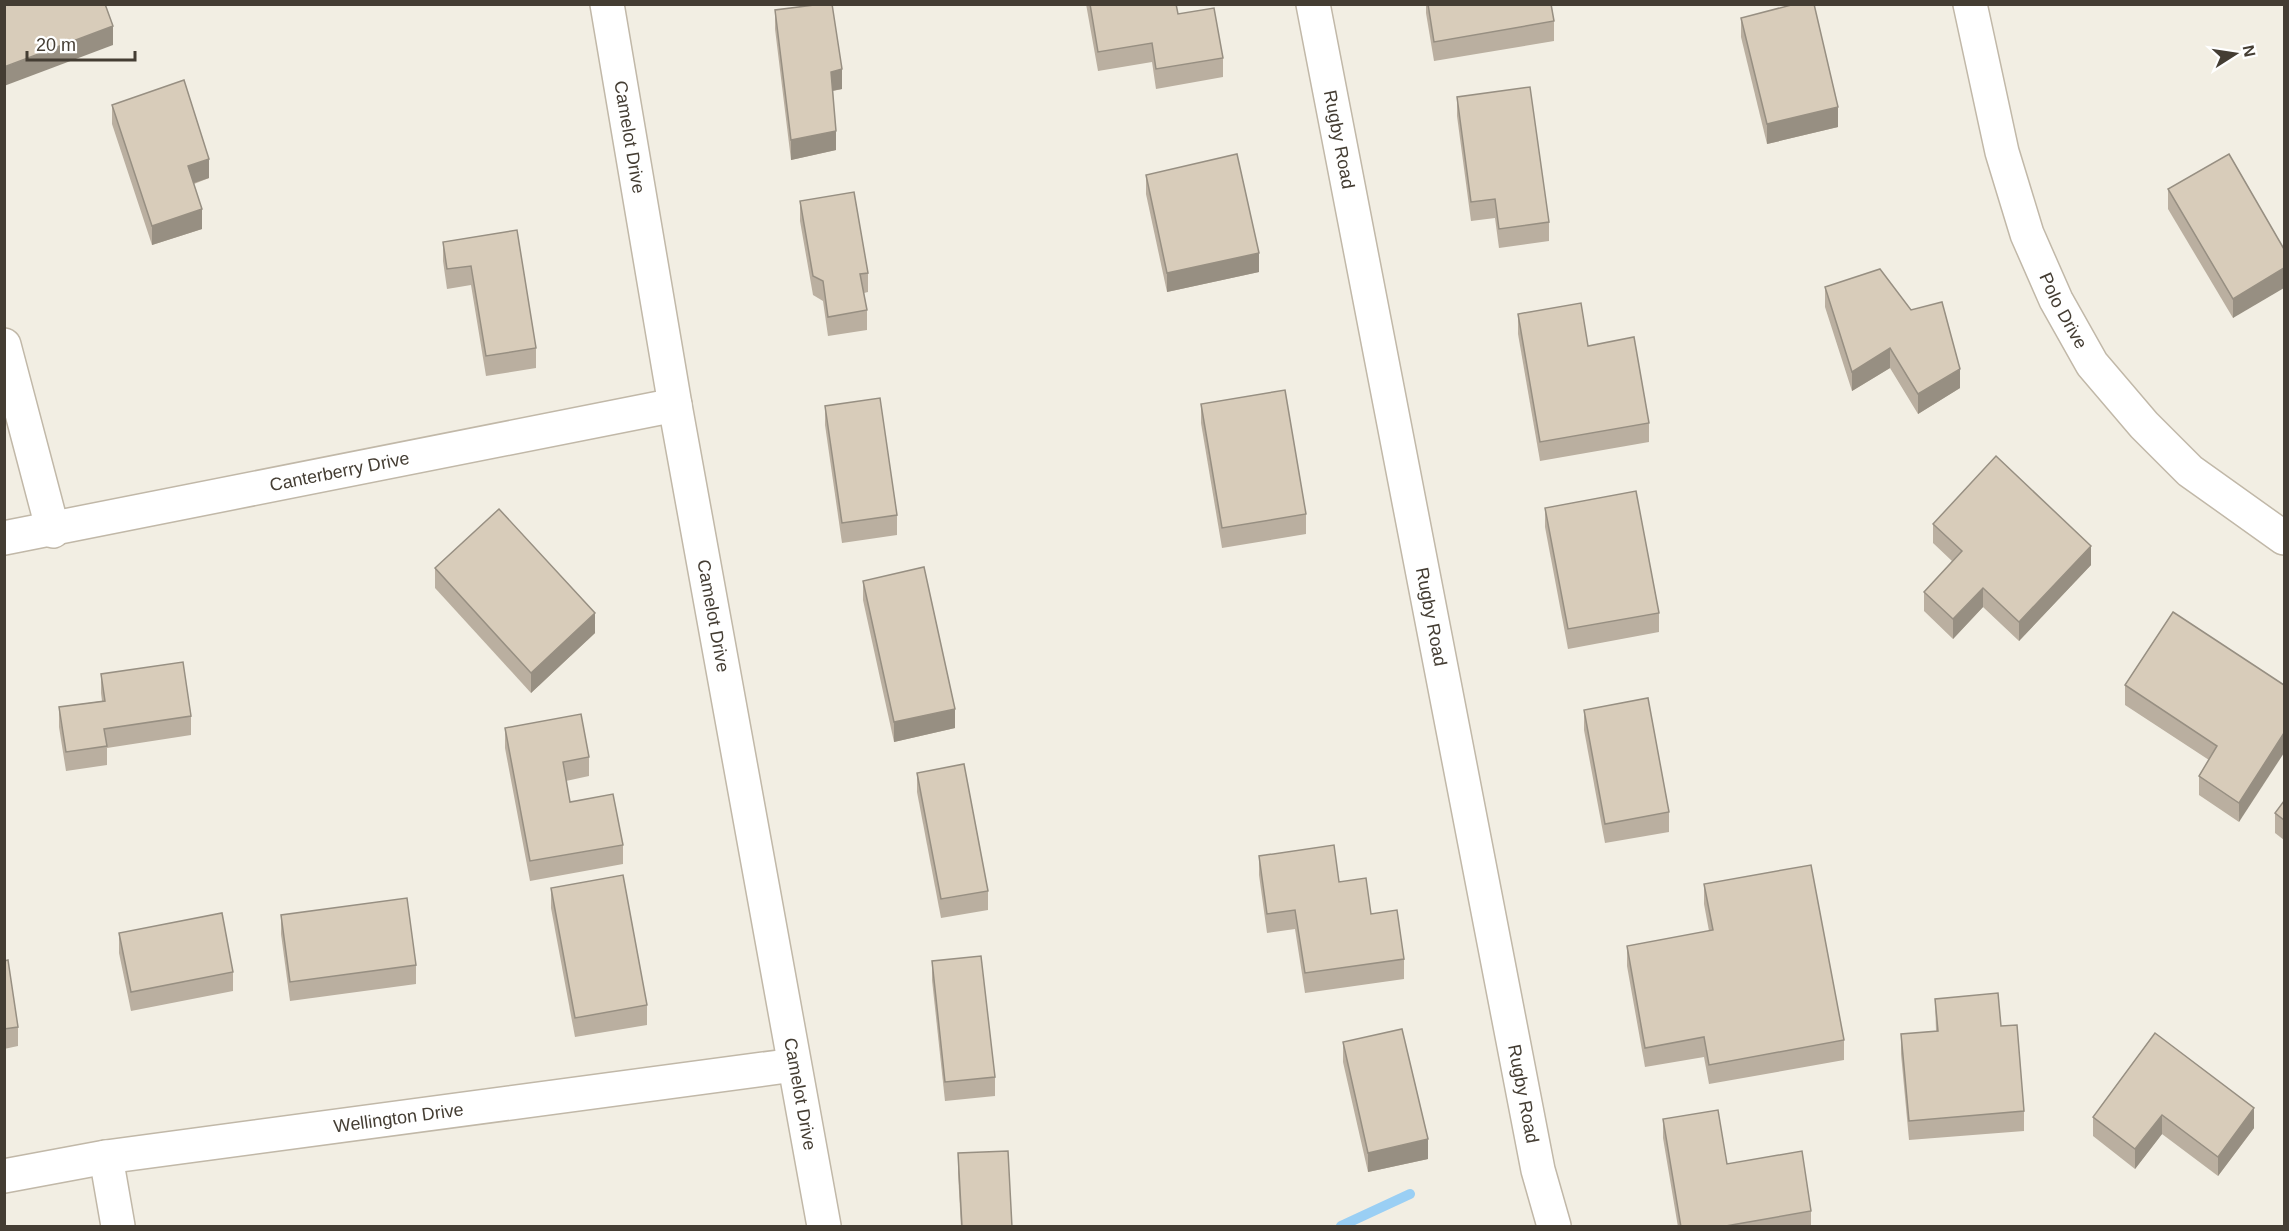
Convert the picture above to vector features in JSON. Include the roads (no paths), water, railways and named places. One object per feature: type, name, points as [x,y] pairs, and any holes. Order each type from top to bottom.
[{"type":"street","name":"Camelot Drive","points":[[607,4],[675,405],[824,1227]]},
{"type":"street","name":"Rugby Road","points":[[1313,4],[1538,1170],[1554,1227]]},
{"type":"street","name":"Polo Drive","points":[[1970,4],[2002,152],[2027,234],[2056,300],[2092,364],[2144,425],[2190,471],[2284,538]]},
{"type":"street","points":[[4,345],[53,531]]},
{"type":"street","name":"Canterberry Drive","points":[[4,538],[53,531],[675,405]]},
{"type":"street","name":"Wellington Drive","points":[[4,1176],[106,1157],[794,1065]]},
{"type":"street","points":[[106,1157],[118,1227]]},
{"type":"waterway","points":[[1341,1226],[1410,1194]]}]
